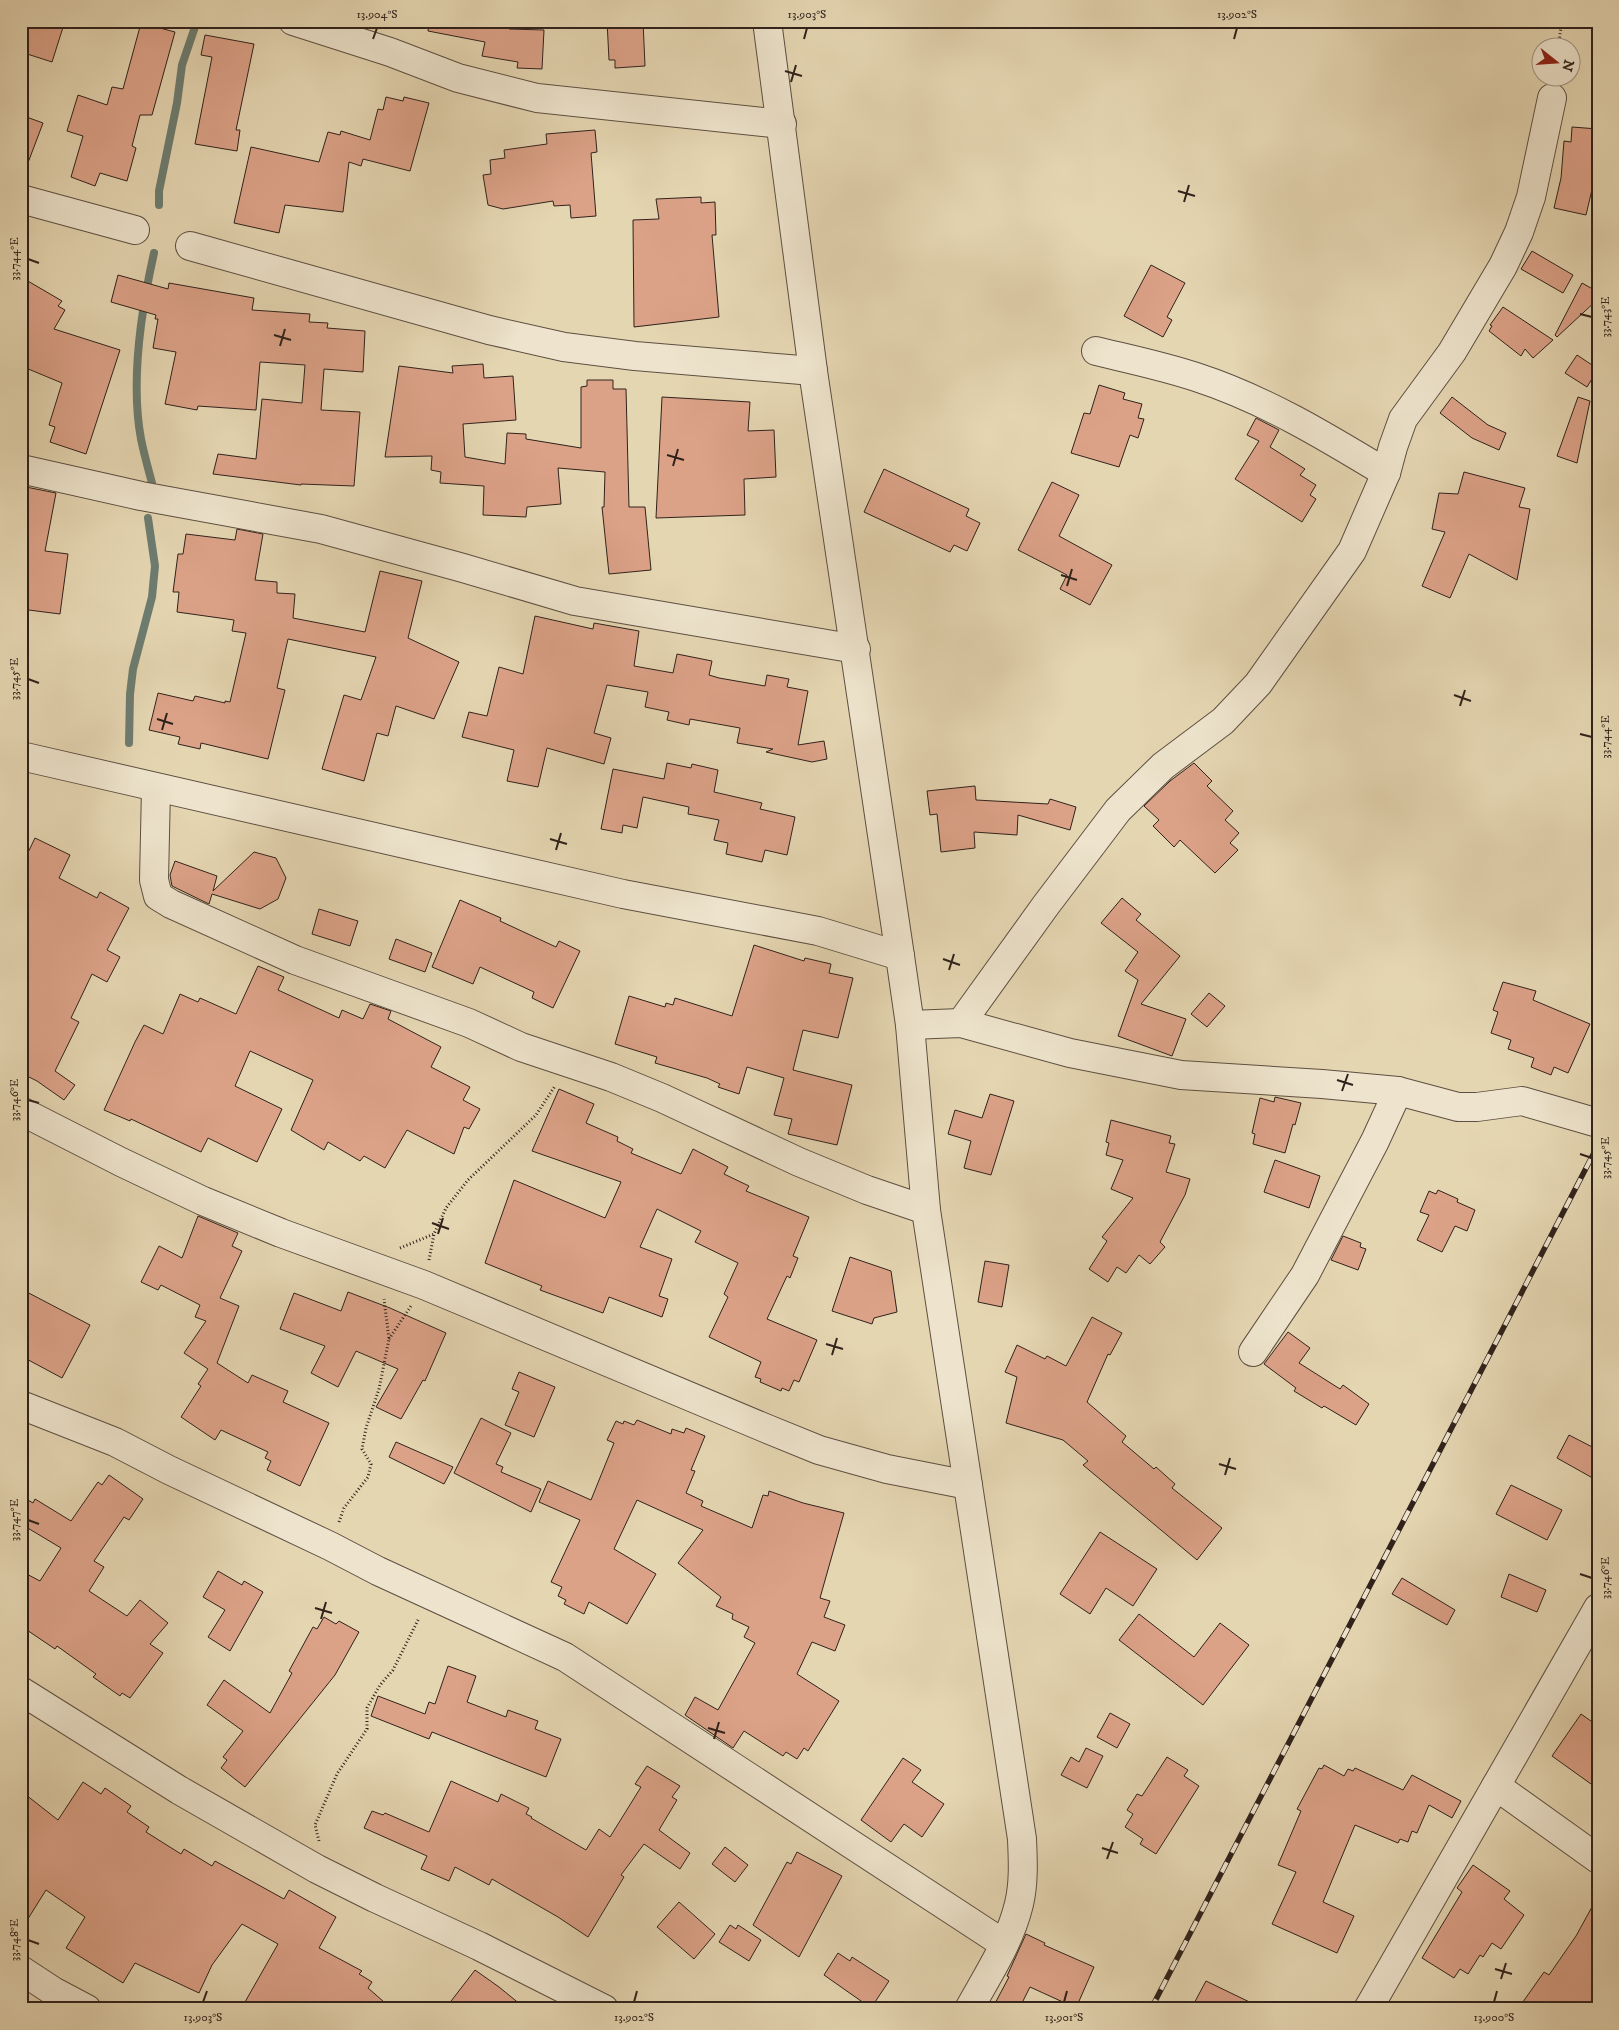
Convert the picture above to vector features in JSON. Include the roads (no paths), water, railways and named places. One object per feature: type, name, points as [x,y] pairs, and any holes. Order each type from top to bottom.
[{"type":"street","points":[[293,21],[390,52],[458,78],[537,98],[782,124]]},
{"type":"street","points":[[767,21],[813,370],[856,649],[910,1025],[926,1210],[1022,1839],[1023,1873],[1018,1905],[1004,1944],[969,2009]]},
{"type":"street","points":[[962,1023],[1046,905],[1118,810],[1164,766],[1223,721],[1258,684],[1352,551],[1386,473],[1403,419],[1452,352],[1503,266],[1519,232],[1530,197],[1552,98]]},
{"type":"street","points":[[21,199],[135,230]]},
{"type":"street","points":[[190,246],[489,330],[564,347],[635,356],[813,370]]},
{"type":"street","points":[[1096,351],[1196,376],[1256,401],[1312,428],[1386,473]]},
{"type":"street","points":[[21,469],[141,496],[321,529],[575,601],[856,649]]},
{"type":"street","points":[[21,756],[623,894],[818,931],[900,956]]},
{"type":"street","points":[[156,788],[154,880],[158,896],[170,904],[295,960],[423,1005],[521,1047],[611,1077],[662,1098],[799,1162],[866,1190],[926,1210]]},
{"type":"street","points":[[910,1025],[962,1023],[1070,1053],[1181,1075],[1398,1091],[1458,1107],[1477,1107],[1522,1101],[1598,1123]]},
{"type":"street","points":[[1254,1352],[1310,1266],[1375,1141],[1398,1091]]},
{"type":"street","points":[[21,1111],[121,1162],[203,1200],[363,1264],[424,1285],[818,1450],[886,1469],[968,1485]]},
{"type":"street","points":[[21,1405],[115,1442],[378,1571],[565,1657],[1004,1944]]},
{"type":"street","points":[[1378,2005],[1496,1786],[1598,1608]]},
{"type":"street","points":[[21,1691],[179,1790],[317,1869],[479,1946],[604,2009]]},
{"type":"street","points":[[1496,1786],[1598,1859]]},
{"type":"street","points":[[21,1970],[53,1991],[87,2009]]},
{"type":"waterway","points":[[159,205],[159,191],[177,103],[182,65],[197,21]]},
{"type":"waterway","points":[[152,483],[141,439],[138,416],[137,370],[141,322],[154,253]]},
{"type":"waterway","points":[[129,743],[130,694],[133,669],[152,597],[155,566],[148,518]]},
{"type":"railway","points":[[1151,2009],[1598,1145]]}]
